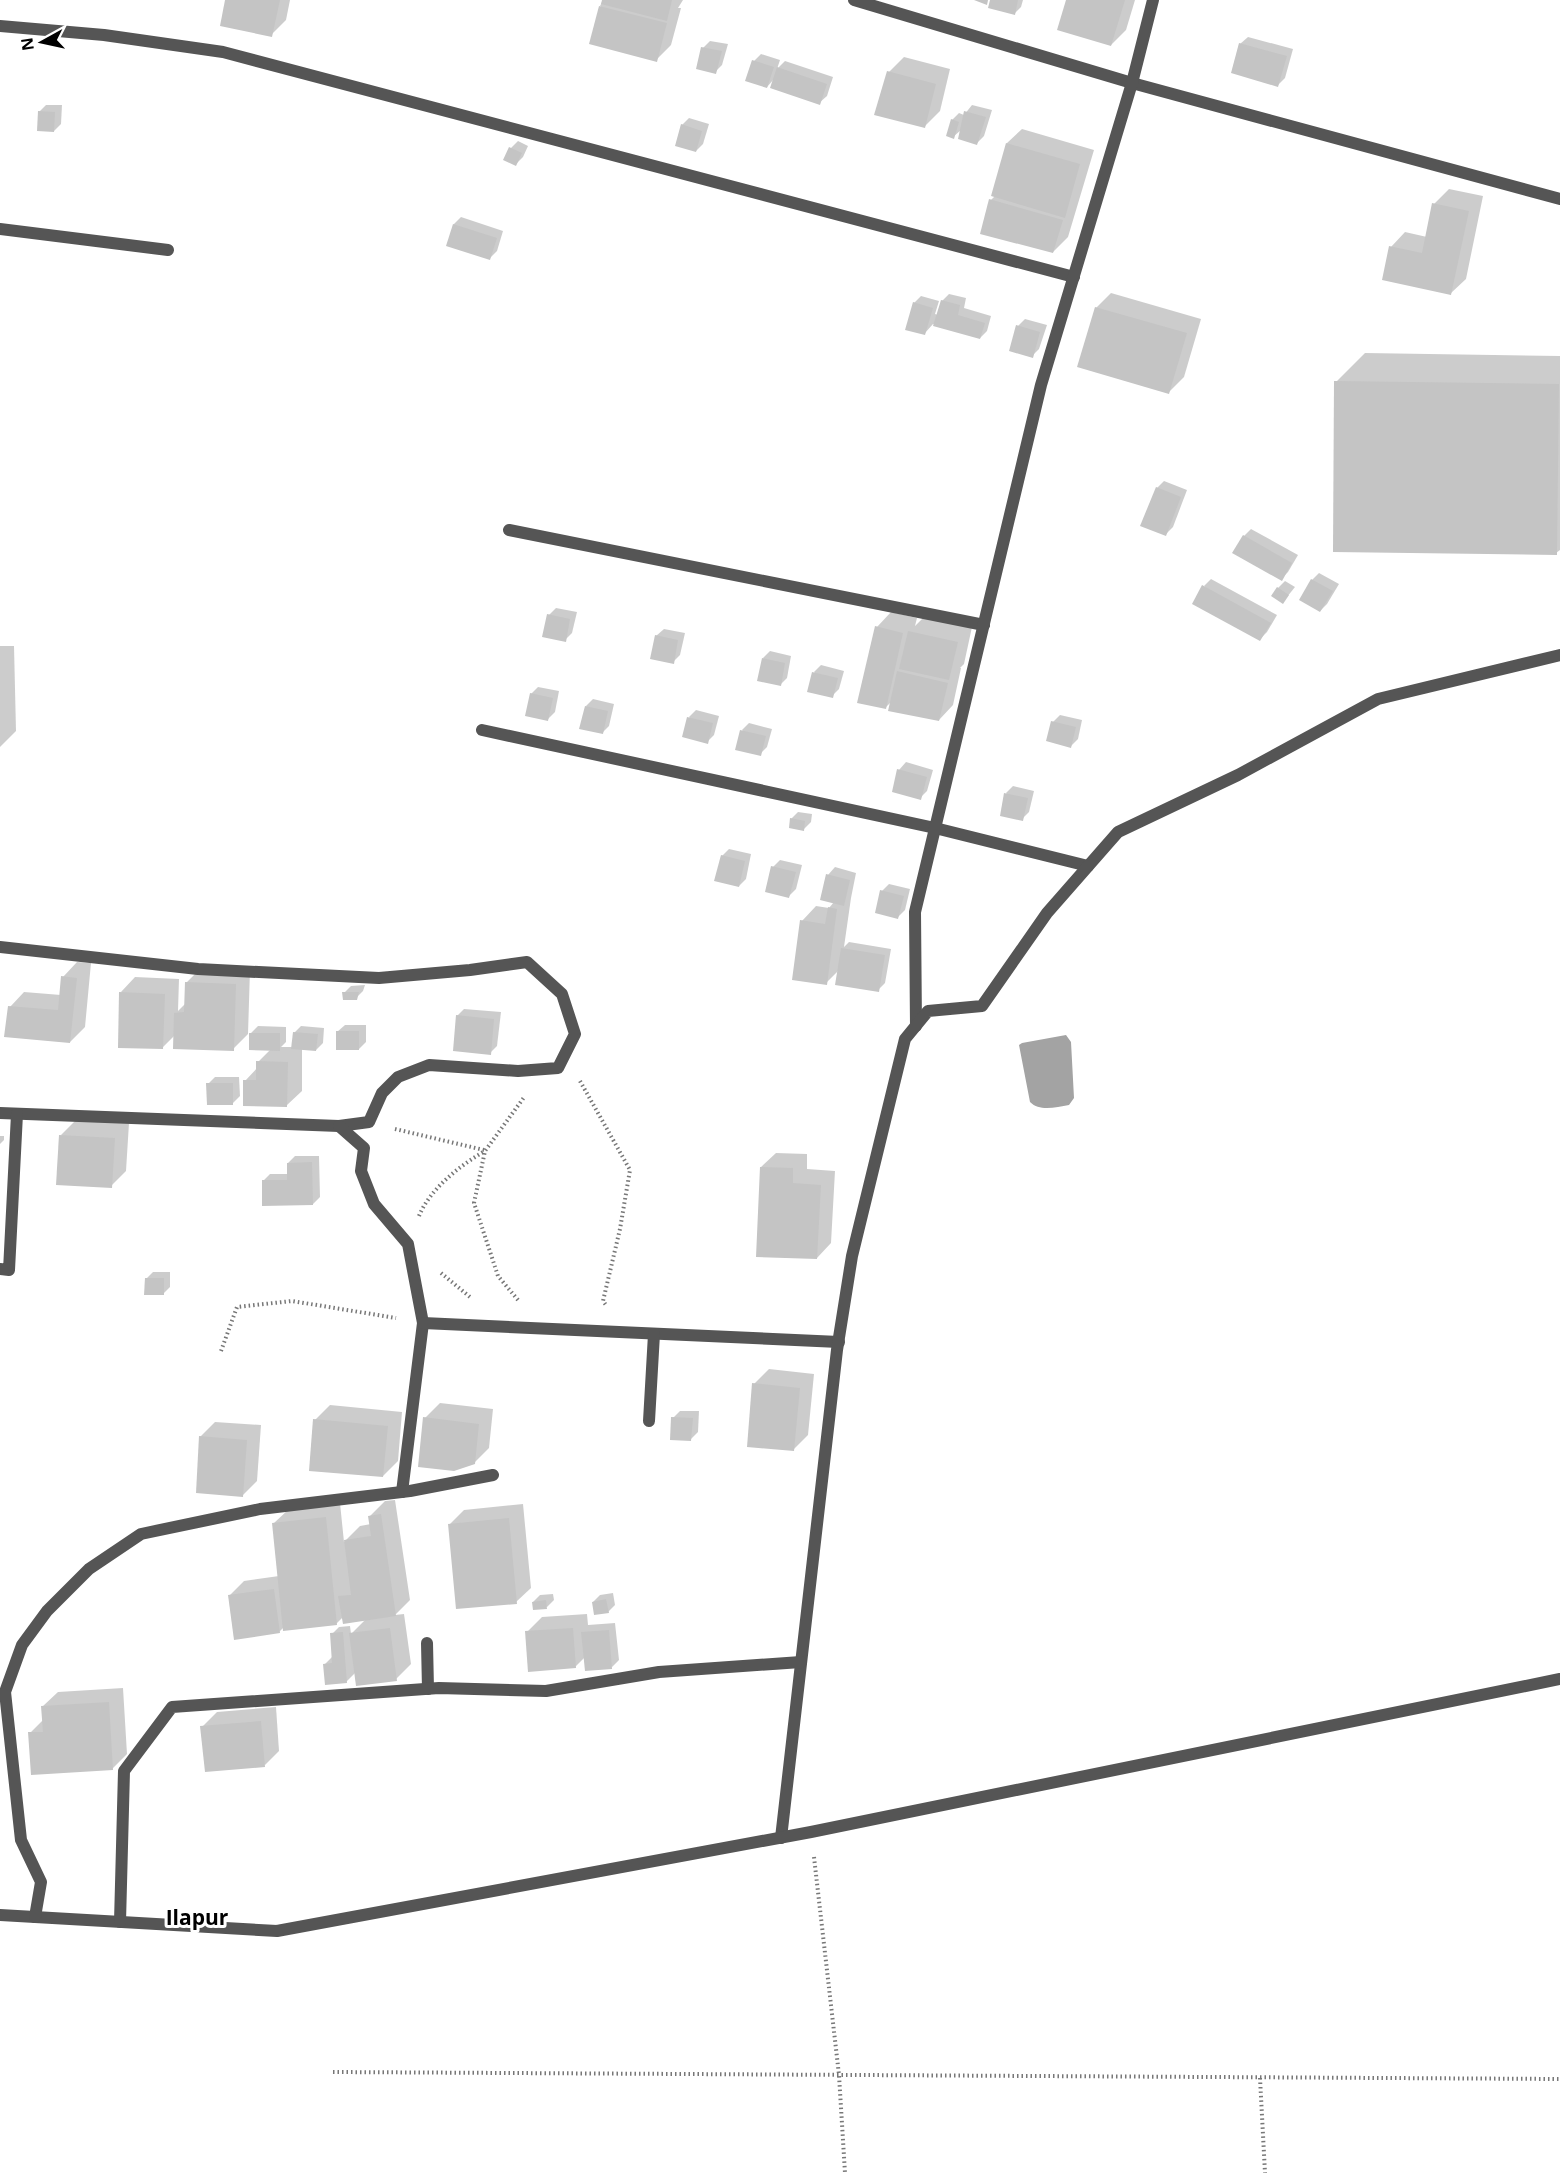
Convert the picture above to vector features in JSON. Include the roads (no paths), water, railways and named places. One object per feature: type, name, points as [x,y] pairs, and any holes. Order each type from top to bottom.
[{"type":"street","points":[[854,0],[1132,83],[1560,199]]},
{"type":"street","points":[[916,1026],[915,912],[1041,385],[1132,83],[1153,0]]},
{"type":"street","points":[[0,26],[104,35],[223,52],[1074,277]]},
{"type":"street","points":[[0,228],[168,250]]},
{"type":"street","points":[[509,530],[984,625]]},
{"type":"street","points":[[781,1838],[839,1342],[852,1256],[904,1039],[928,1011],[982,1006],[1047,914],[1118,832],[1238,775],[1378,699],[1560,655]]},
{"type":"street","points":[[482,730],[936,828],[1088,866]]},
{"type":"street","points":[[0,947],[198,969],[379,978],[470,970],[527,962],[562,994],[575,1034],[558,1068],[518,1071],[429,1065],[398,1077],[382,1093],[369,1122],[339,1126],[0,1113]]},
{"type":"street","points":[[0,1269],[9,1270],[17,1114]]},
{"type":"street","points":[[339,1126],[364,1148],[361,1171],[374,1204],[408,1244],[423,1323],[402,1492]]},
{"type":"street","points":[[423,1323],[839,1342]]},
{"type":"street","points":[[649,1421],[654,1334]]},
{"type":"street","points":[[35,1917],[41,1882],[21,1840],[5,1692],[22,1646],[47,1611],[89,1569],[141,1534],[260,1509],[402,1492],[493,1475]]},
{"type":"street","points":[[427,1643],[428,1689]]},
{"type":"street","points":[[120,1922],[124,1771],[172,1707],[428,1689],[546,1691],[659,1672],[801,1662]]},
{"type":"street","points":[[0,1915],[277,1932],[781,1838],[1560,1679]]},
{"type":"district","name":"Ilapur","points":[[197,1917]]}]
